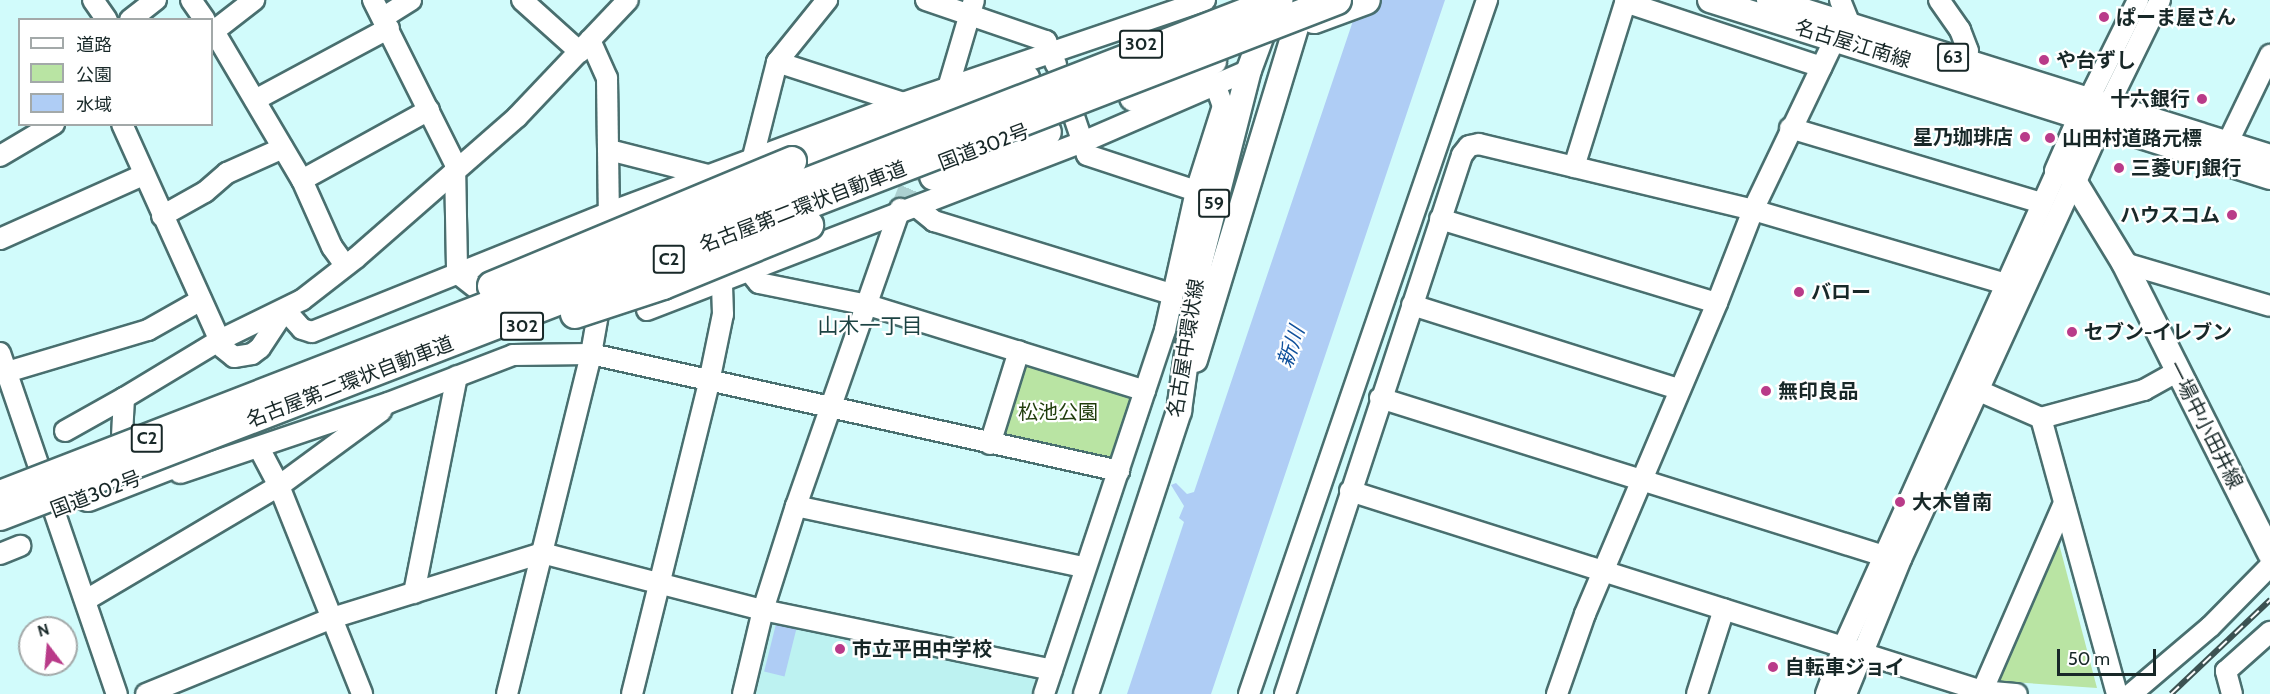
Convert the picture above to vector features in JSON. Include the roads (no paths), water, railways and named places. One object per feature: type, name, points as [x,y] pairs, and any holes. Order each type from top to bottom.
[{"type":"highway","name":"302","points":[[1027,83],[1107,57],[1252,0]]},
{"type":"highway","name":"名古屋第二環状自動車道","points":[[0,495],[1277,0]]},
{"type":"highway","name":"名古屋第二環状自動車道","points":[[0,516],[1337,0]]},
{"type":"highway","name":"国道302号","points":[[10,538],[56,510],[152,472],[378,395],[601,295],[1046,128],[1246,58],[1296,26],[1366,0]]},
{"type":"highway","name":"国道302号","points":[[0,483],[1027,83]]},
{"type":"highway","points":[[293,381],[528,269],[792,161],[963,97],[1027,83]]},
{"type":"highway","points":[[244,423],[663,285],[937,187],[1046,128]]},
{"type":"main road","name":"名古屋中環状線","points":[[1086,694],[1179,411],[1198,266],[1229,114],[1246,58],[1277,0]]},
{"type":"main road","name":"名古屋江南線","points":[[1710,0],[1966,60],[2270,177]]},
{"type":"main road","name":"名古屋江南線","points":[[1769,0],[1842,32],[2094,111],[2228,142],[2270,157]]},
{"type":"main road","points":[[1179,411],[1296,26]]},
{"type":"main road","points":[[2065,176],[2094,111]]},
{"type":"main road","name":"一場中小田井線","points":[[2065,176],[2124,263],[2270,553]]},
{"type":"street","points":[[93,0],[106,18]]},
{"type":"street","points":[[133,18],[156,0]]},
{"type":"street","points":[[191,0],[204,18]]},
{"type":"street","points":[[213,24],[254,0]]},
{"type":"street","points":[[373,0],[458,172],[457,273]]},
{"type":"street","points":[[255,100],[386,23],[411,0]]},
{"type":"street","points":[[507,694],[591,354],[608,246],[610,212],[608,78],[585,46],[522,0]]},
{"type":"street","points":[[123,126],[143,176],[220,340],[234,357],[252,354],[260,348],[285,310],[345,265],[458,172],[628,0]]},
{"type":"street","points":[[752,161],[777,62],[827,0]]},
{"type":"street","points":[[926,0],[971,7],[1046,40],[1087,155],[1196,191]]},
{"type":"street","points":[[285,310],[302,329],[312,332],[610,212],[712,176],[903,103],[947,93],[1205,0]]},
{"type":"street","points":[[1249,694],[1487,0]]},
{"type":"street","points":[[1557,694],[1585,614],[1717,303],[1753,210],[1790,128],[1842,32],[1840,0]]},
{"type":"street","points":[[1939,0],[1960,30],[1968,51],[1966,60]]},
{"type":"street","points":[[2094,111],[2138,0]]},
{"type":"street","points":[[2094,111],[2160,0]]},
{"type":"street","points":[[1574,167],[1625,1],[1821,67]]},
{"type":"street","points":[[947,93],[971,7]]},
{"type":"street","points":[[213,31],[303,180],[332,247],[345,265]]},
{"type":"street","points":[[2228,142],[2270,55]]},
{"type":"street","points":[[648,310],[906,210],[937,187],[1083,142],[1216,87],[1246,58]]},
{"type":"street","points":[[777,62],[903,103]]},
{"type":"street","points":[[1044,694],[1084,567],[1145,391],[1172,294],[1196,191],[1229,114],[1223,106],[1216,87]]},
{"type":"street","points":[[303,180],[429,110]]},
{"type":"street","points":[[0,156],[51,126]]},
{"type":"street","points":[[1790,128],[2042,203]]},
{"type":"street","points":[[1285,694],[1440,219],[1462,155],[1469,146],[1479,144],[1753,210],[2006,284]]},
{"type":"street","points":[[162,216],[206,192],[227,173],[283,148]]},
{"type":"street","points":[[609,150],[712,176]]},
{"type":"street","points":[[0,239],[143,176]]},
{"type":"street","points":[[1846,694],[1853,648],[1884,556],[1971,387],[2006,284],[2042,203],[2065,176]]},
{"type":"street","points":[[1826,694],[1853,648],[2065,176]]},
{"type":"street","points":[[655,228],[693,183]]},
{"type":"street","points":[[937,187],[943,224]]},
{"type":"street","points":[[906,210],[943,224],[1172,294]]},
{"type":"street","points":[[742,694],[763,610],[828,407],[906,210]]},
{"type":"street","points":[[1440,219],[1717,303]]},
{"type":"street","points":[[2124,263],[2270,306]]},
{"type":"street","points":[[750,272],[759,283],[868,305],[1145,391]]},
{"type":"street","points":[[457,273],[485,295]]},
{"type":"street","points":[[632,694],[709,382],[723,314],[722,283]]},
{"type":"street","points":[[117,694],[56,510],[3,363],[148,330],[201,300]]},
{"type":"street","points":[[1412,305],[1679,389]]},
{"type":"street","points":[[65,431],[220,340]]},
{"type":"street","points":[[990,444],[1019,351]]},
{"type":"street","points":[[152,472],[173,475],[259,448],[351,415],[378,395],[457,376],[513,355],[591,354],[709,382],[1119,471]]},
{"type":"street","points":[[1971,387],[2041,418],[2144,390],[2178,371]]},
{"type":"street","points":[[414,593],[457,376]]},
{"type":"street","points":[[86,600],[279,486],[378,414],[378,395]]},
{"type":"street","points":[[122,436],[124,398]]},
{"type":"street","points":[[1380,398],[1884,556]]},
{"type":"street","points":[[2041,418],[2117,694]]},
{"type":"street","points":[[259,448],[279,486],[362,694]]},
{"type":"street","points":[[1350,491],[1853,648],[1982,692],[2017,694]]},
{"type":"street","points":[[1982,692],[2064,503]]},
{"type":"street","points":[[796,506],[1084,567]]},
{"type":"street","points":[[0,554],[10,538]]},
{"type":"street","points":[[146,694],[332,618],[542,553],[763,610],[1052,670]]},
{"type":"street","points":[[2131,694],[2210,627],[2270,566]]},
{"type":"street","points":[[1697,694],[1724,609]]},
{"type":"street","points":[[2232,694],[2226,671],[2270,632]]},
{"type":"water","name":"新川","points":[[1360,0],[1445,0],[1211,694],[1127,694],[1184,522],[1179,518],[1184,506],[1171,485],[1176,483],[1187,494],[1194,492]]},
{"type":"water","points":[[776,624],[796,629],[785,677],[764,672]]},
{"type":"tunnel","points":[[901,207],[922,156]]},
{"type":"railway","points":[[2171,694],[2270,600]]},
{"type":"place","name":"ぱーま屋さん","points":[[2104,17]]},
{"type":"place","name":"や台ずし","points":[[2044,60]]},
{"type":"place","name":"十六銀行","points":[[2202,99]]},
{"type":"place","name":"星乃珈琲店","points":[[2025,137]]},
{"type":"place","name":"山田村道路元標","points":[[2050,138]]},
{"type":"place","name":"三菱UFJ銀行","points":[[2119,168]]},
{"type":"place","name":"ハウスコム","points":[[2232,215]]},
{"type":"place","name":"バロー","points":[[1799,292]]},
{"type":"place","name":"セブン-イレブン","points":[[2072,332]]},
{"type":"place","name":"無印良品","points":[[1766,391]]},
{"type":"place","name":"大木曽南","points":[[1900,502]]},
{"type":"place","name":"市立平田中学校","points":[[840,649]]},
{"type":"place","name":"自転車ジョイ","points":[[1773,667]]},
{"type":"district","name":"山木一丁目","points":[[870,326]]},
{"type":"park label","name":"松池公園","points":[[1058,412]]}]
